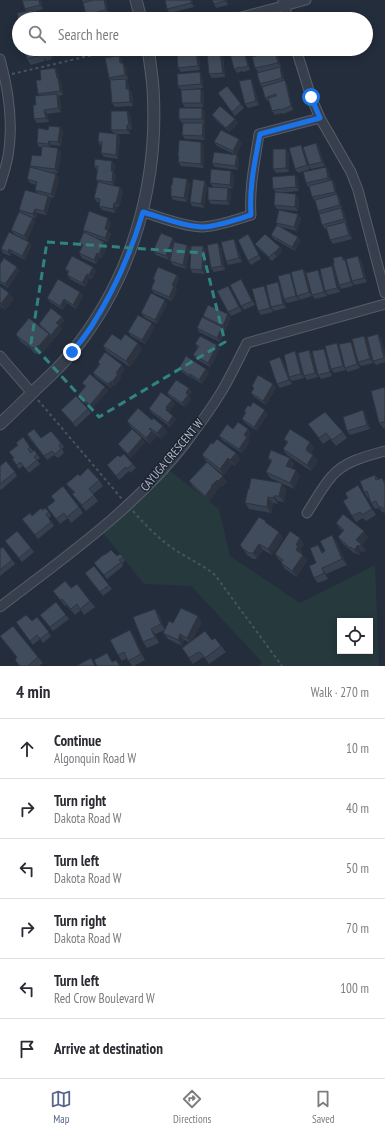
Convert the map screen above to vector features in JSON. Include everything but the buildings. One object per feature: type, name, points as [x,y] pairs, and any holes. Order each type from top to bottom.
[{"type":"street","points":[[136,0],[139,12]]},
{"type":"street","points":[[255,12],[283,3],[306,0]]},
{"type":"street","points":[[0,424],[72,352],[90,328],[107,300],[135,240],[149,183],[152,151],[154,119],[153,87],[149,56]]},
{"type":"street","points":[[298,56],[311,97],[320,118],[351,172],[358,190],[385,293]]},
{"type":"street","points":[[0,59],[9,100],[10,128],[9,149],[0,185]]},
{"type":"street","points":[[143,212],[202,227],[216,225],[251,215],[251,183],[260,134],[320,118]]},
{"type":"street","name":"CAYUGA CRESCENT W","points":[[0,607],[72,551],[128,505],[149,485],[184,445],[204,418],[220,393],[247,343],[385,304]]},
{"type":"street","points":[[0,356],[32,393]]},
{"type":"street","points":[[307,513],[333,475],[346,465],[385,451]]},
{"type":"path","points":[[4,76],[88,56]]},
{"type":"path","points":[[32,393],[147,527],[180,553],[206,567],[215,575],[282,666]]},
{"type":"highlighted area","points":[[47,242],[203,253],[225,342],[99,417],[31,343]]},
{"type":"green space","points":[[165,467],[219,509],[230,556],[300,603],[375,565],[379,666],[260,666],[262,662],[191,586],[144,584],[100,529]]},
{"type":"route","points":[[72,352],[90,328],[107,300],[135,240],[143,212],[202,227],[216,225],[251,215],[251,183],[260,134],[320,118],[311,97]]}]
